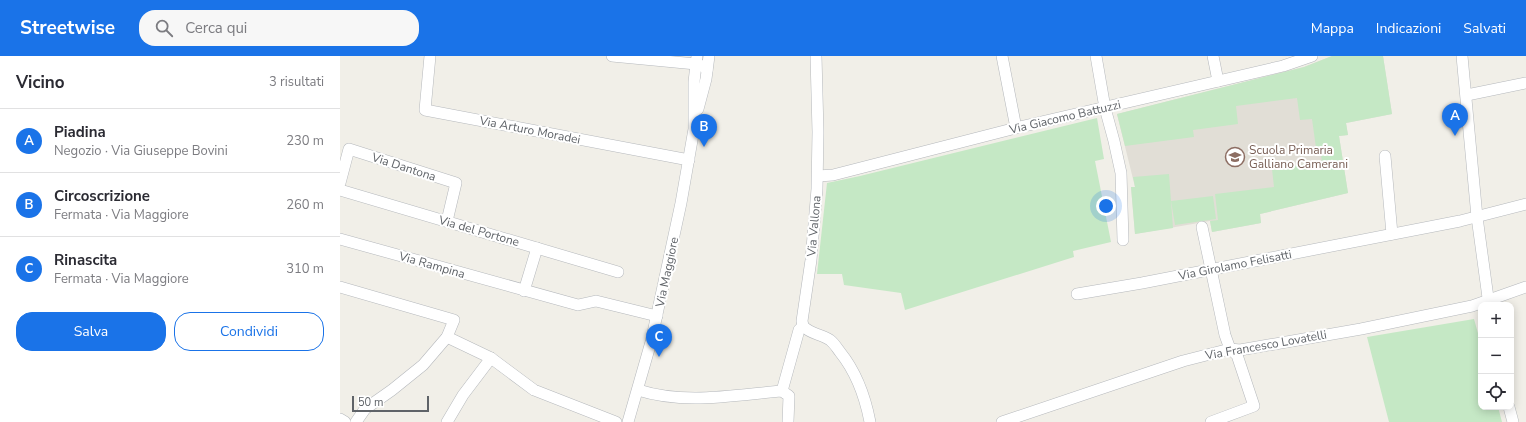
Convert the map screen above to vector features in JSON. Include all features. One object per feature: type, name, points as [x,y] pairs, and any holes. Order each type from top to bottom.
[{"type":"street","name":"Via Arturo Moradei","points":[[430,56],[425,110],[689,160]]},
{"type":"street","points":[[612,56],[697,60],[707,70]]},
{"type":"street","name":"Via Maggiore","points":[[628,422],[638,390],[657,316],[689,160],[695,119],[709,56]]},
{"type":"street","name":"Via Vallona","points":[[782,391],[799,330],[803,326],[802,321],[815,222],[818,176],[816,56]]},
{"type":"street","points":[[1002,56],[1016,128]]},
{"type":"street","points":[[1096,56],[1105,108],[1121,173],[1123,240]]},
{"type":"street","points":[[1213,56],[1218,81]]},
{"type":"street","name":"Via Giacomo Battuzzi","points":[[818,176],[832,174],[1016,128],[1283,66],[1301,58],[1312,56]]},
{"type":"street","points":[[1462,56],[1467,95],[1477,217],[1489,302]]},
{"type":"street","name":"Via Maggiore","points":[[695,119],[694,82],[697,60]]},
{"type":"street","points":[[1467,95],[1526,83]]},
{"type":"street","name":"Via Dantona","points":[[340,183],[349,149],[456,184],[447,221]]},
{"type":"street","points":[[1385,156],[1392,234]]},
{"type":"street","name":"Via del Portone","points":[[340,190],[618,272]]},
{"type":"street","name":"Via Girolamo Felisatti","points":[[1077,294],[1142,283],[1477,217],[1526,204]]},
{"type":"street","points":[[1202,227],[1225,335],[1230,349],[1237,355],[1254,406],[1212,422]]},
{"type":"street","name":"Via Rampina","points":[[340,239],[578,305],[596,301],[657,316]]},
{"type":"street","points":[[524,291],[537,248]]},
{"type":"street","points":[[340,287],[454,320],[447,337],[423,365],[365,409],[356,422]]},
{"type":"street","name":"Via Francesco Lovatelli","points":[[1491,302],[1526,287]]},
{"type":"street","name":"Via Francesco Lovatelli","points":[[1002,422],[1183,361],[1230,349],[1240,350],[1361,329],[1478,305]]},
{"type":"street","points":[[803,326],[807,331],[830,340],[848,361],[861,387],[870,422]]},
{"type":"street","points":[[447,337],[491,358],[534,390],[616,422]]},
{"type":"street","points":[[447,422],[463,395],[491,358]]},
{"type":"street","points":[[638,390],[660,397],[695,399],[782,391],[789,396],[788,422]]},
{"type":"street","points":[[1510,410],[1513,422]]},
{"type":"street","points":[[340,419],[345,422]]},
{"type":"shaded area","name":"Scuola Primaria Galliano Camerani","points":[[1332,56],[1383,56],[1392,114],[1346,123],[1348,135],[1339,136],[1348,193],[1260,214],[1261,223],[1212,232],[1210,221],[1135,234],[1131,187],[1135,187],[1117,114],[1304,67]]},
{"type":"green space","points":[[1332,56],[1383,56],[1392,114],[1346,123],[1348,135],[1339,136],[1348,193],[1260,214],[1261,223],[1212,232],[1210,221],[1218,220],[1215,194],[1274,187],[1272,169],[1322,162],[1320,148],[1316,148],[1312,119],[1300,120],[1297,98],[1236,106],[1238,124],[1193,130],[1194,137],[1125,146],[1117,114],[1304,67]]},
{"type":"green space","points":[[1097,118],[1104,159],[1095,161],[1111,242],[1073,251],[1074,257],[905,310],[901,293],[844,285],[842,274],[817,274],[827,183]]},
{"type":"green space","points":[[1169,174],[1173,228],[1135,234],[1131,187],[1135,187],[1133,177]]},
{"type":"green space","points":[[1213,196],[1216,219],[1175,225],[1171,201]]},
{"type":"green space","points":[[1474,319],[1478,333],[1478,410],[1499,410],[1502,422],[1389,422],[1367,337]]},
{"type":"place","name":"Piadina","points":[[1455,136]]},
{"type":"place","name":"Circoscrizione","points":[[704,147]]},
{"type":"place","name":"Scuola Primaria Galliano Camerani","points":[[1235,157]]},
{"type":"place","name":"Rinascita","points":[[659,357]]}]
